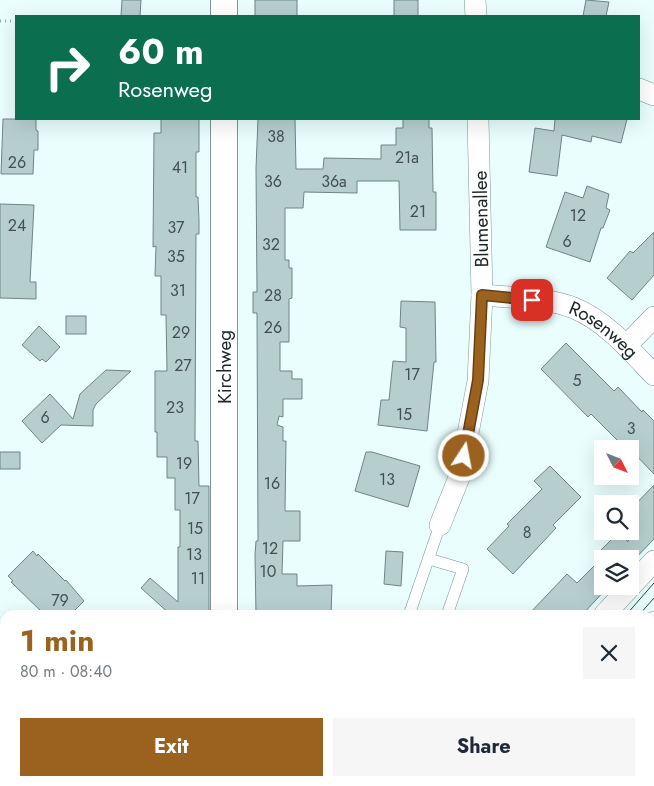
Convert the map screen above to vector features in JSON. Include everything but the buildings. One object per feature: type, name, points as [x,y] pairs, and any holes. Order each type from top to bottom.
[{"type":"street","points":[[224,0],[224,15]]},
{"type":"street","points":[[475,0],[476,15]]},
{"type":"street","points":[[640,89],[654,95]]},
{"type":"street","name":"Kirchweg","points":[[224,120],[224,610]]},
{"type":"street","name":"Blumenallee","points":[[440,524],[460,475],[478,380],[482,295],[478,120]]},
{"type":"street","name":"Rosenweg","points":[[482,295],[549,301],[575,309],[597,321],[626,346],[654,375]]},
{"type":"street","points":[[626,346],[654,317]]},
{"type":"street","points":[[609,610],[654,561]]},
{"type":"lane","points":[[411,610],[440,524]]},
{"type":"lane","points":[[430,557],[462,569],[449,610]]},
{"type":"path","points":[[0,21],[15,21]]},
{"type":"tram line","points":[[630,610],[654,583]]},
{"type":"tram line","points":[[643,610],[654,598]]},
{"type":"route","points":[[464,456],[478,380],[482,295],[532,300]]}]
